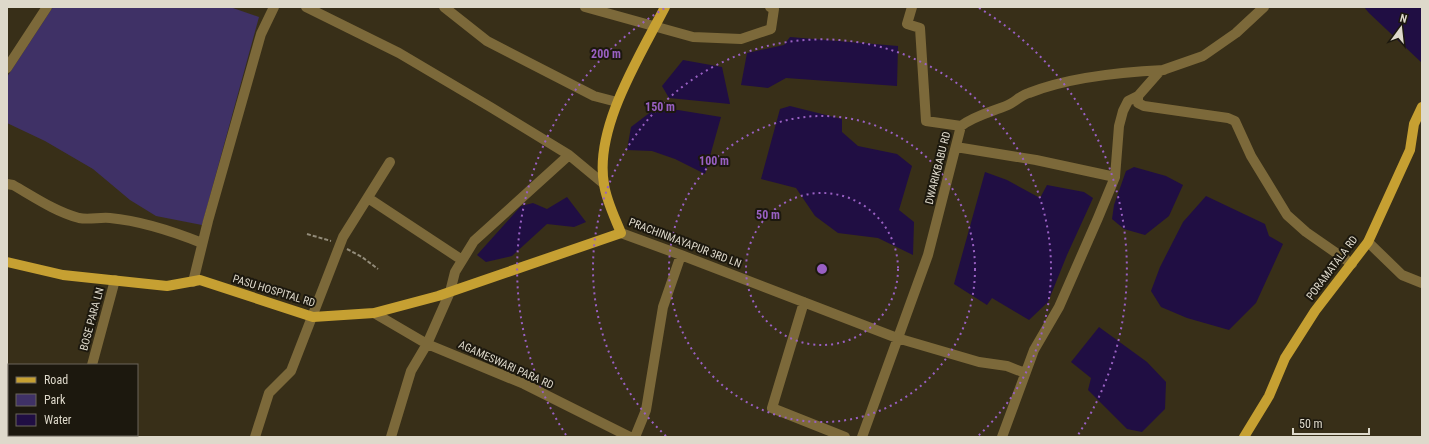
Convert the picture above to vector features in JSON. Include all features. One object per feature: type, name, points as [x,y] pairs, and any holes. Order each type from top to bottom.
[{"type":"main road","name":"PRACHINMAYAPUR 3RD LN","points":[[621,233],[604,184],[604,147],[617,102],[665,7]]},
{"type":"main road","name":"PORAMATALA RD","points":[[1244,437],[1269,396],[1285,358],[1315,311],[1368,242],[1410,150],[1414,124],[1422,106]]},
{"type":"main road","name":"PASU HOSPITAL RD","points":[[7,262],[63,275],[167,286],[200,280],[313,317],[374,313],[450,292],[621,233]]},
{"type":"street","points":[[7,68],[47,7]]},
{"type":"street","points":[[193,282],[202,243],[261,34],[274,7]]},
{"type":"street","points":[[306,7],[399,53],[492,108],[569,155],[604,184]]},
{"type":"street","points":[[444,7],[487,41],[594,96],[617,102]]},
{"type":"street","points":[[585,7],[693,37],[741,39],[771,29],[774,9],[770,7]]},
{"type":"street","name":"DWARIKBABU RD","points":[[862,437],[928,255],[961,126],[926,121],[920,28],[907,24],[912,7]]},
{"type":"street","points":[[1002,437],[1034,350],[1062,300],[1115,177],[1119,126],[1128,101],[1138,96],[1160,71],[1203,56],[1236,33],[1264,7]]},
{"type":"street","points":[[961,126],[972,117],[1010,104],[1028,93],[1119,72],[1164,70]]},
{"type":"street","points":[[1138,96],[1138,102],[1144,106],[1228,118],[1235,122],[1251,156],[1287,215],[1306,232],[1352,264]]},
{"type":"street","points":[[956,147],[1036,160],[1115,177]]},
{"type":"street","points":[[391,437],[411,371],[427,344],[450,292],[455,272],[462,260],[474,241],[569,155]]},
{"type":"street","points":[[255,437],[269,393],[291,372],[343,237],[390,162]]},
{"type":"street","points":[[7,184],[13,185],[61,212],[81,218],[110,218],[152,225],[202,243]]},
{"type":"street","points":[[368,198],[462,260]]},
{"type":"street","name":"PRACHINMAYAPUR 3RD LN","points":[[621,233],[804,302],[896,341],[1026,372]]},
{"type":"street","points":[[1368,242],[1402,275],[1422,283]]},
{"type":"street","points":[[635,437],[646,410],[663,307],[681,255]]},
{"type":"street","name":"BOSE PARA LN","points":[[92,364],[115,280]]},
{"type":"street","points":[[804,302],[772,408],[845,437]]},
{"type":"street","name":"AGAMESWARI PARA RD","points":[[374,313],[427,344],[524,384],[630,437]]},
{"type":"path","points":[[307,234],[323,238],[340,246],[362,257],[378,269]]},
{"type":"green space","points":[[53,7],[230,7],[259,17],[202,225],[156,216],[130,200],[93,169],[45,141],[7,123],[7,77]]},
{"type":"water","points":[[1364,7],[1422,7],[1422,63],[1369,13]]},
{"type":"water","points":[[790,37],[898,46],[897,86],[786,78],[768,88],[741,85],[747,53],[784,45]]},
{"type":"water","points":[[683,60],[722,67],[730,104],[669,98],[662,86]]},
{"type":"water","points":[[790,106],[842,119],[842,132],[858,146],[897,154],[912,166],[899,210],[914,222],[913,255],[878,238],[838,233],[815,216],[796,188],[761,179],[780,109]]},
{"type":"water","points":[[678,110],[721,117],[705,174],[675,159],[652,151],[627,150],[631,127],[652,111]]},
{"type":"water","points":[[1134,167],[1166,176],[1183,185],[1169,216],[1145,235],[1124,229],[1112,219],[1114,205],[1126,171]]},
{"type":"water","points":[[985,172],[1007,180],[1040,198],[1047,185],[1084,192],[1093,198],[1067,255],[1048,302],[1029,320],[992,298],[987,305],[954,284]]},
{"type":"water","points":[[1206,196],[1265,224],[1269,236],[1283,244],[1256,303],[1229,330],[1187,318],[1161,307],[1151,291],[1160,267],[1183,222]]},
{"type":"water","points":[[567,197],[586,222],[574,227],[547,224],[512,256],[486,262],[477,255],[521,206],[533,203],[547,209]]},
{"type":"water","points":[[1099,327],[1147,362],[1166,382],[1165,409],[1142,432],[1127,429],[1088,390],[1091,378],[1071,362]]}]
